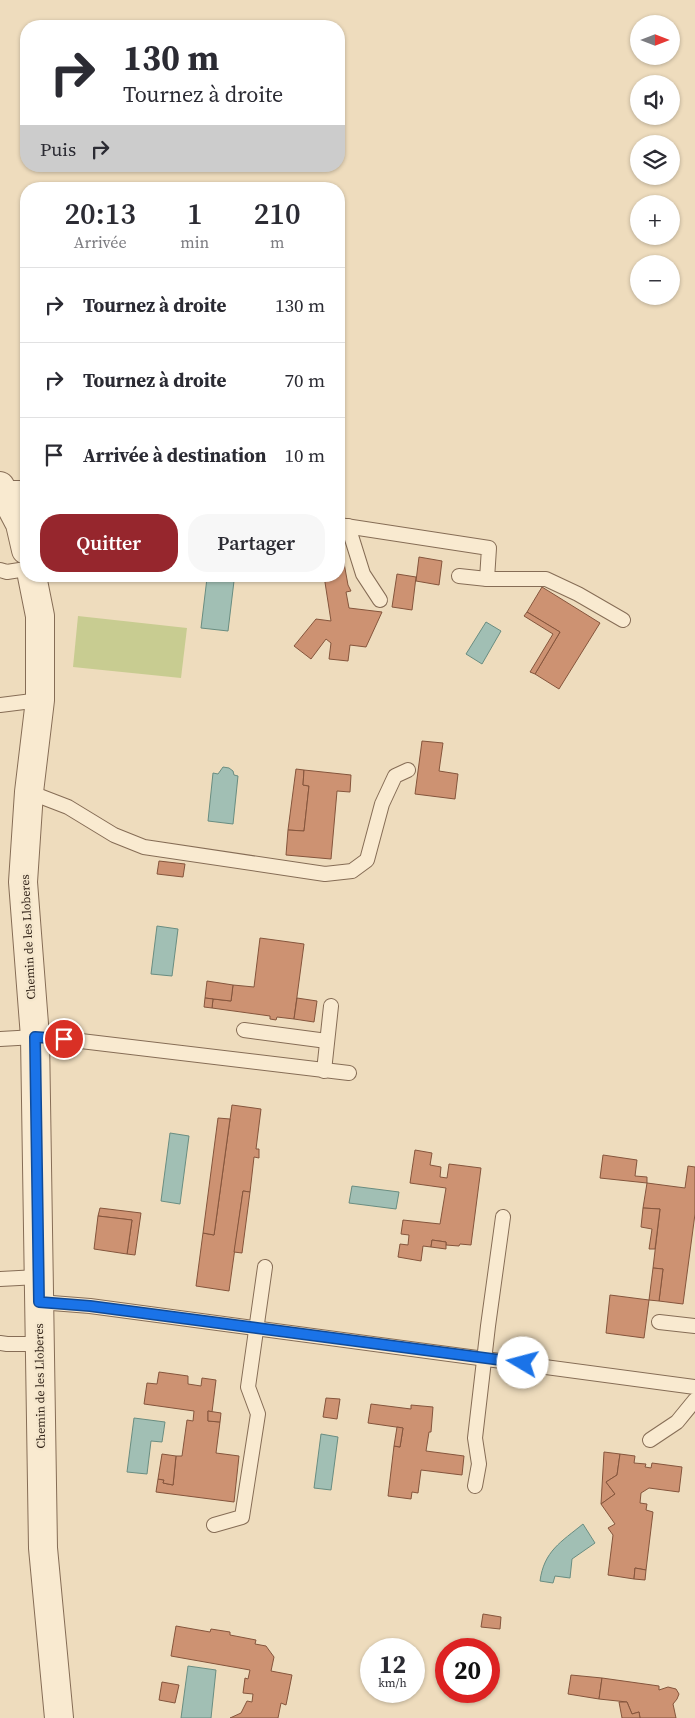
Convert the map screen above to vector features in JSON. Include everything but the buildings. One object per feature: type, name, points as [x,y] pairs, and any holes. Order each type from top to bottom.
[{"type":"street","points":[[9,488],[20,524]]},
{"type":"street","name":"Chemin de les Lloberes","points":[[33,582],[40,616],[40,700],[29,792],[23,882],[35,1037],[43,1548],[59,1718]]},
{"type":"lane","points":[[345,526],[490,548],[487,579]]},
{"type":"lane","points":[[345,531],[363,574],[380,600]]},
{"type":"lane","points":[[0,570],[7,572],[20,570]]},
{"type":"lane","points":[[459,576],[487,579],[546,580],[578,594],[623,620]]},
{"type":"lane","points":[[0,705],[40,700]]},
{"type":"lane","points":[[29,792],[68,807],[114,835],[144,847],[325,874],[352,871],[367,860],[382,804],[395,776],[408,770]]},
{"type":"lane","points":[[324,1070],[332,1006]]},
{"type":"lane","points":[[244,1030],[327,1041]]},
{"type":"lane","points":[[0,1039],[35,1037],[64,1039],[348,1073]]},
{"type":"lane","points":[[475,1486],[479,1464],[475,1438],[503,1217]]},
{"type":"lane","points":[[214,1525],[242,1517],[258,1414],[248,1387],[265,1267]]},
{"type":"lane","points":[[0,1280],[90,1306],[695,1386]]},
{"type":"lane","points":[[659,1322],[695,1326]]},
{"type":"lane","points":[[0,1343],[39,1344]]},
{"type":"lane","points":[[650,1440],[677,1422],[695,1400]]},
{"type":"green space","points":[[78,616],[187,628],[181,678],[73,667]]},
{"type":"water","points":[[207,582],[234,582],[228,631],[201,628]]},
{"type":"water","points":[[486,622],[501,631],[482,664],[466,654]]},
{"type":"water","points":[[223,767],[229,768],[233,771],[234,775],[238,776],[233,824],[208,821],[213,773],[218,774]]},
{"type":"water","points":[[157,926],[178,929],[172,976],[151,974]]},
{"type":"water","points":[[170,1133],[189,1136],[180,1204],[161,1201]]},
{"type":"water","points":[[352,1186],[399,1192],[396,1209],[349,1203]]},
{"type":"water","points":[[134,1418],[165,1422],[162,1442],[151,1441],[147,1474],[127,1472]]},
{"type":"water","points":[[321,1434],[338,1437],[331,1490],[314,1488]]},
{"type":"water","points":[[583,1524],[595,1543],[572,1559],[570,1578],[555,1576],[553,1583],[540,1581],[545,1562],[555,1548]]},
{"type":"water","points":[[188,1666],[216,1670],[211,1718],[181,1718]]},
{"type":"route","points":[[64,1039],[35,1037],[39,1302],[90,1306],[523,1363]]}]
